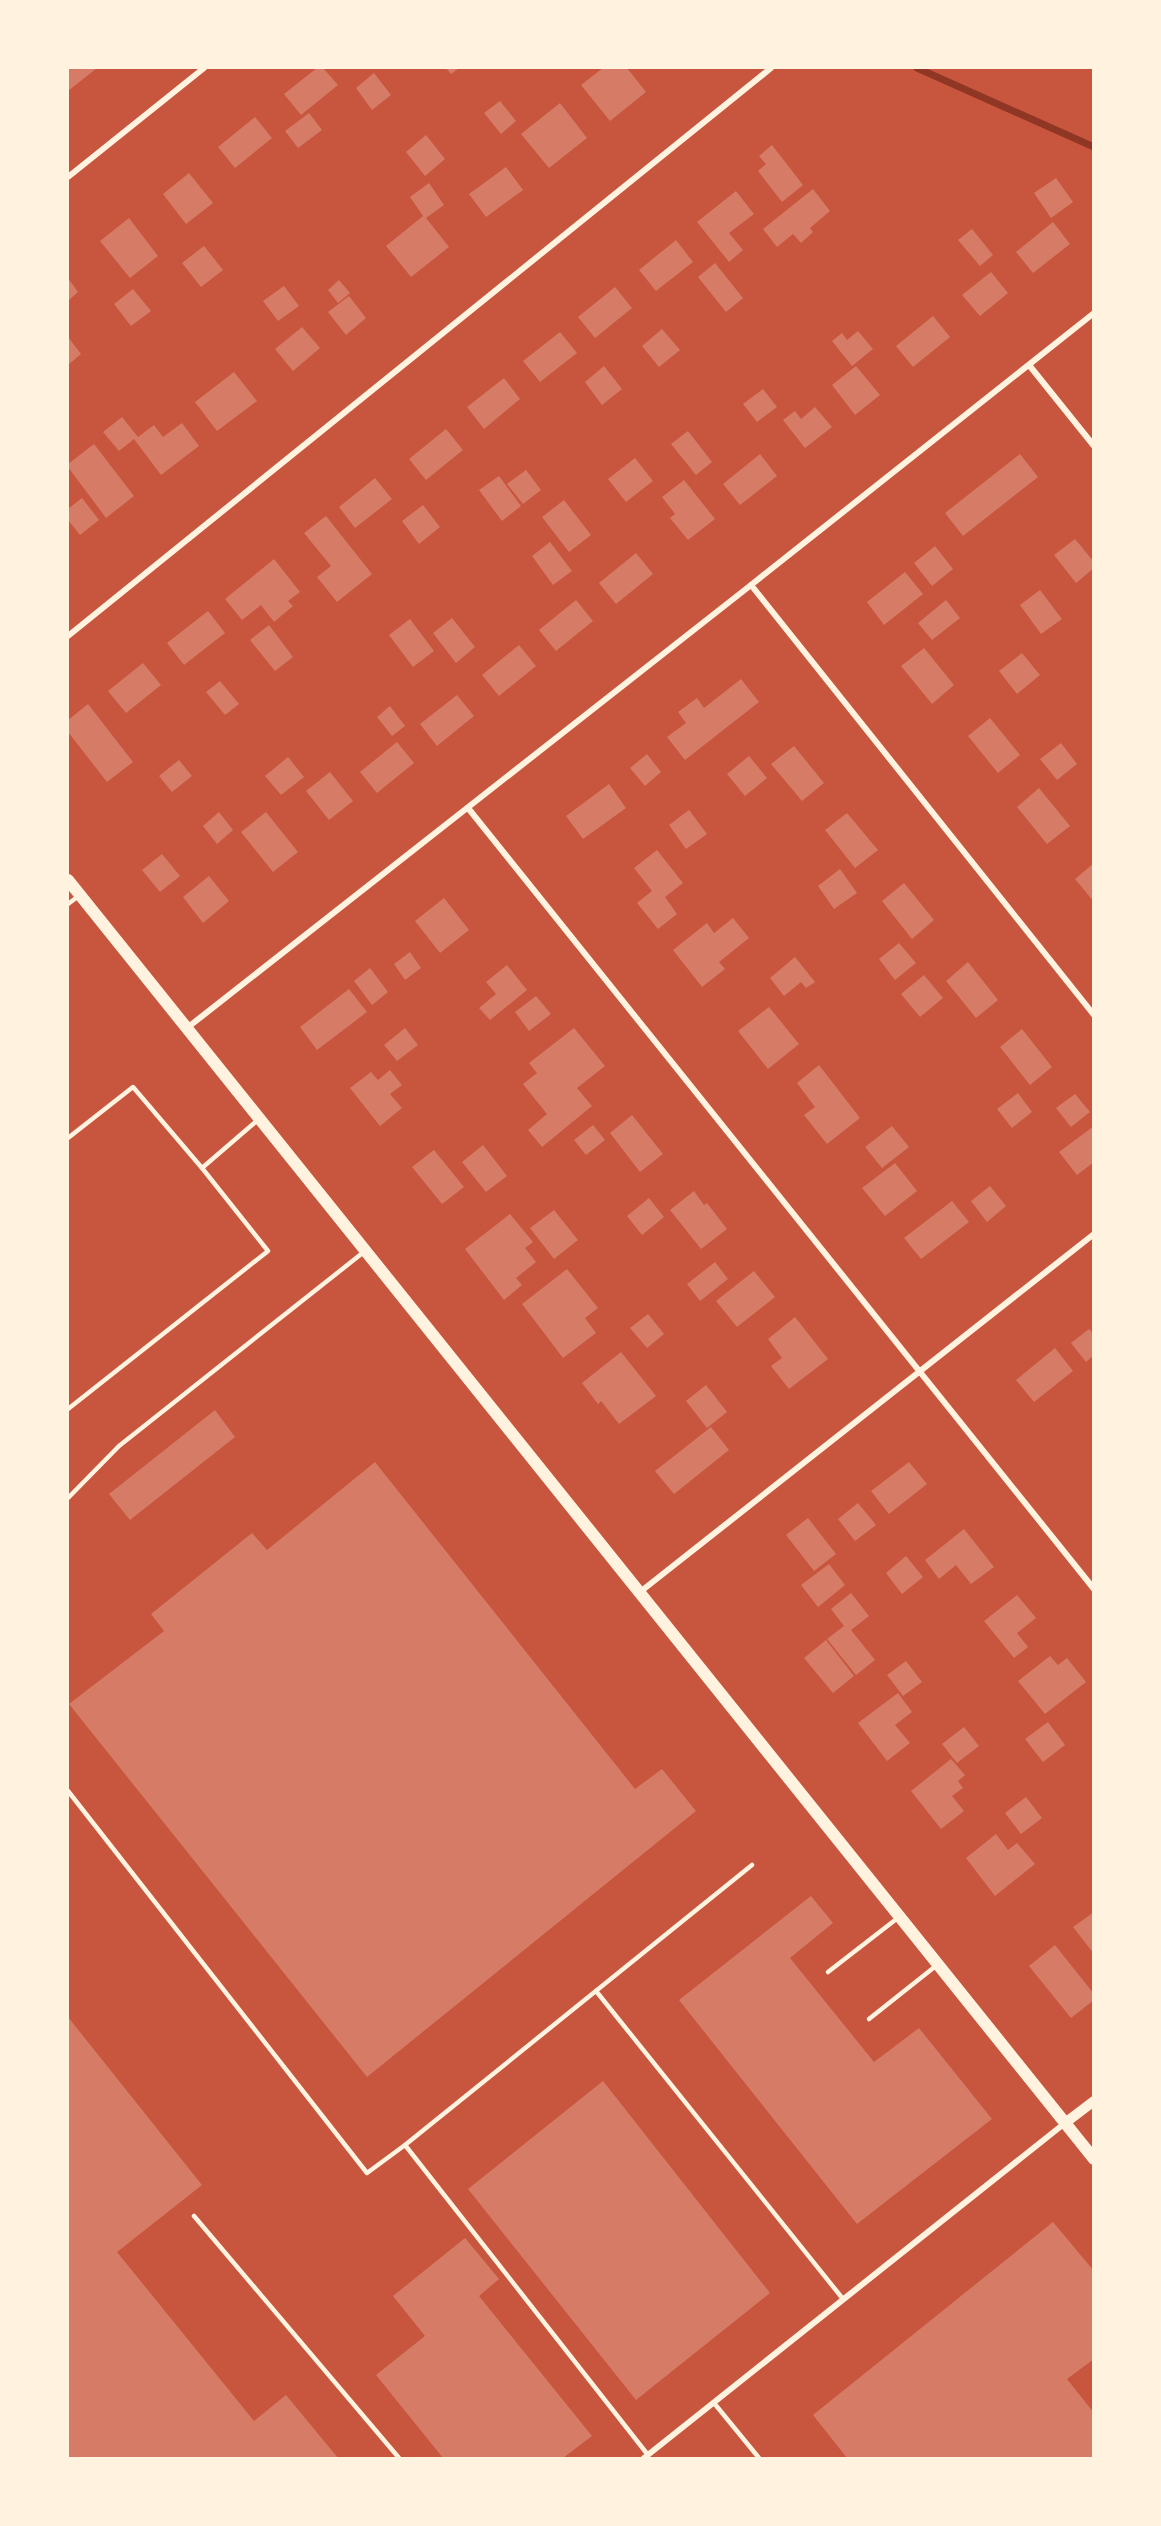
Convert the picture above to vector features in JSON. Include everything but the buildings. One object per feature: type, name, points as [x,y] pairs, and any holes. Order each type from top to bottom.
[{"type":"main road","points":[[68,880],[1094,2159]]},
{"type":"street","points":[[68,177],[204,68]]},
{"type":"street","points":[[68,636],[771,68]]},
{"type":"street","points":[[186,1028],[1094,313]]},
{"type":"street","points":[[1029,365],[1094,446]]},
{"type":"street","points":[[751,585],[1094,1015]]},
{"type":"street","points":[[468,808],[1094,1589]]},
{"type":"street","points":[[639,1593],[1094,1233]]},
{"type":"street","points":[[646,2457],[1094,2101]]},
{"type":"lane","points":[[68,904],[80,895]]},
{"type":"lane","points":[[68,1138],[133,1087],[268,1251],[68,1409]]},
{"type":"lane","points":[[202,1168],[259,1119]]},
{"type":"lane","points":[[68,1498],[119,1446],[365,1251]]},
{"type":"lane","points":[[68,1791],[367,2173],[405,2145],[753,1865]]},
{"type":"lane","points":[[828,1972],[899,1917]]},
{"type":"lane","points":[[869,2019],[938,1965]]},
{"type":"lane","points":[[596,1991],[843,2300]]},
{"type":"lane","points":[[405,2145],[646,2457]]},
{"type":"lane","points":[[194,2216],[399,2458]]},
{"type":"lane","points":[[714,2403],[759,2458]]},
{"type":"waterway","points":[[917,68],[1094,147]]}]
